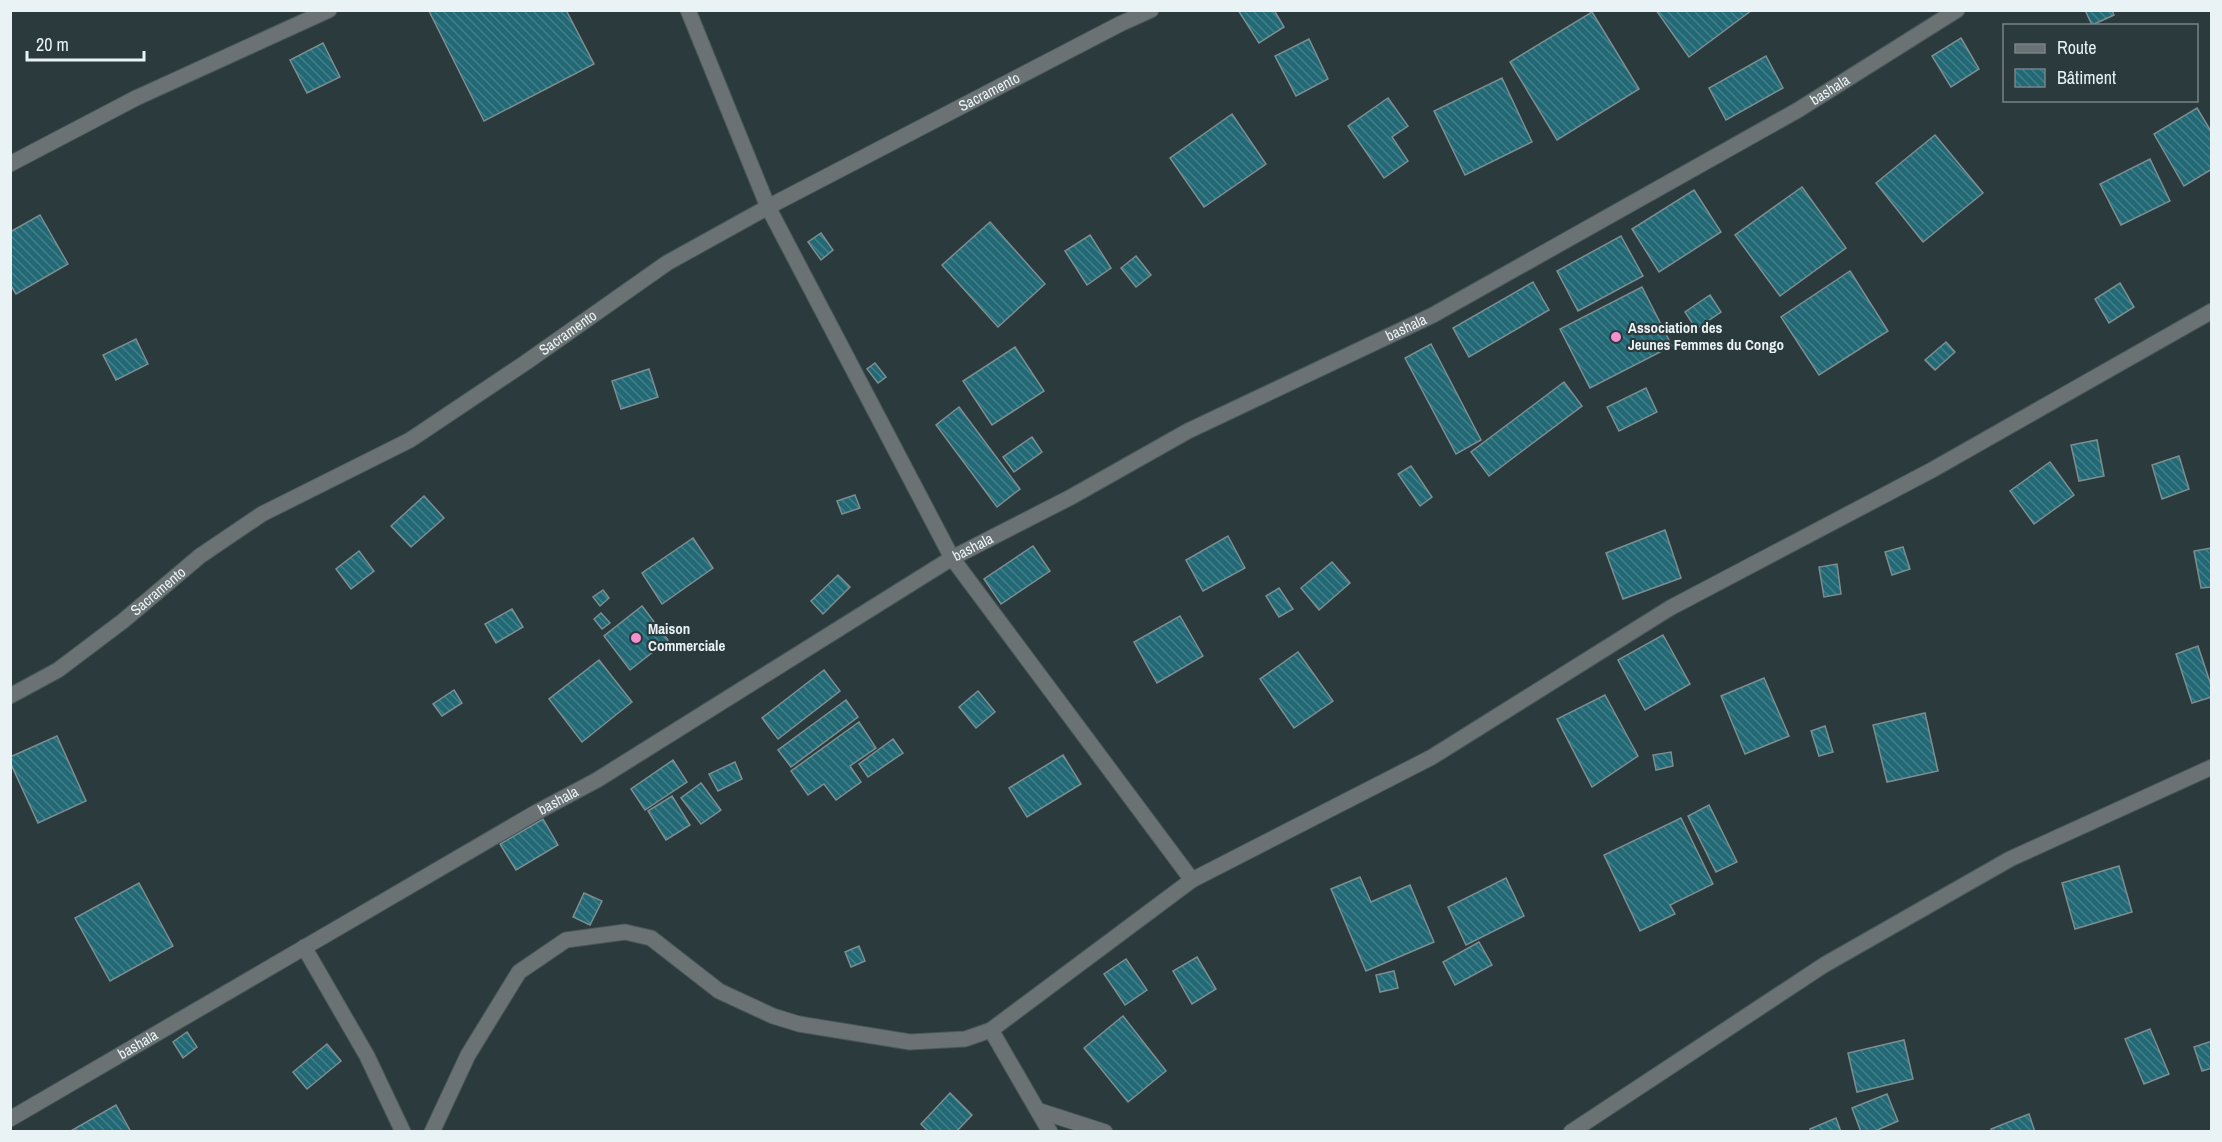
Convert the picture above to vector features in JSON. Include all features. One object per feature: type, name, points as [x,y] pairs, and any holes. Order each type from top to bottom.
[{"type":"street","points":[[10,164],[135,98],[329,10]]},
{"type":"street","points":[[688,10],[768,207],[952,558],[1192,880]]},
{"type":"street","name":"Sacramento","points":[[10,696],[58,670],[123,621],[200,556],[262,514],[410,440],[525,363],[667,263],[768,207],[1151,10]]},
{"type":"street","name":"bashala","points":[[10,1119],[525,819],[597,780],[952,558],[1071,497],[1188,431],[1433,315],[1798,110],[1957,10]]},
{"type":"street","points":[[432,1131],[468,1055],[519,972],[566,940],[625,933],[651,938],[719,991],[773,1017],[799,1024],[910,1042],[966,1039],[992,1030],[1192,880],[1432,758],[1670,608],[1932,470],[2211,311]]},
{"type":"street","points":[[1570,1131],[1824,965],[2010,859],[2211,767]]},
{"type":"street","points":[[304,947],[367,1056],[403,1131]]},
{"type":"street","points":[[992,1030],[1050,1131]]},
{"type":"street","points":[[1040,1111],[1105,1131]]},
{"type":"building","points":[[566,10],[594,64],[484,121],[429,11]]},
{"type":"building","points":[[1238,10],[1274,10],[1284,27],[1259,43]]},
{"type":"building","points":[[1656,10],[1752,10],[1689,57]]},
{"type":"building","points":[[2085,10],[2112,10],[2114,15],[2092,24]]},
{"type":"building","points":[[1592,12],[1639,89],[1557,140],[1510,62]]},
{"type":"building","points":[[1961,38],[1979,69],[1951,87],[1932,56]]},
{"type":"building","points":[[1309,39],[1328,79],[1296,96],[1275,56]]},
{"type":"building","points":[[323,43],[340,77],[307,93],[290,60]]},
{"type":"building","points":[[1766,56],[1783,88],[1726,120],[1709,88]]},
{"type":"building","points":[[1502,78],[1532,142],[1465,175],[1434,111]]},
{"type":"building","points":[[1388,98],[1408,126],[1392,137],[1408,161],[1384,178],[1348,126]]},
{"type":"building","points":[[2197,108],[2212,133],[2212,169],[2184,186],[2154,134]]},
{"type":"building","points":[[1232,114],[1266,164],[1204,207],[1170,158]]},
{"type":"building","points":[[1935,135],[1983,193],[1923,242],[1876,183]]},
{"type":"building","points":[[2150,159],[2170,201],[2121,225],[2100,184]]},
{"type":"building","points":[[1802,187],[1846,248],[1780,296],[1735,235]]},
{"type":"building","points":[[1694,190],[1721,232],[1659,272],[1632,229]]},
{"type":"building","points":[[40,215],[68,264],[16,294],[10,284],[10,232]]},
{"type":"building","points":[[990,222],[1045,284],[998,327],[942,265]]},
{"type":"building","points":[[821,233],[833,250],[821,260],[808,242]]},
{"type":"building","points":[[1090,235],[1111,268],[1087,285],[1065,251]]},
{"type":"building","points":[[1621,236],[1643,276],[1578,311],[1557,271]]},
{"type":"building","points":[[1136,256],[1151,275],[1136,287],[1121,268]]},
{"type":"building","points":[[1850,271],[1888,331],[1819,375],[1781,317]]},
{"type":"building","points":[[1533,282],[1549,310],[1469,357],[1453,328]]},
{"type":"building","points":[[2120,283],[2134,307],[2109,323],[2095,299]]},
{"type":"building","name":"Association des Jeunes Femmes du Congo","points":[[1642,287],[1672,346],[1590,388],[1560,329]]},
{"type":"building","points":[[1710,295],[1721,312],[1696,329],[1685,312]]},
{"type":"building","points":[[136,339],[148,364],[116,380],[103,355]]},
{"type":"building","points":[[1946,342],[1955,352],[1935,370],[1925,360]]},
{"type":"building","points":[[1431,344],[1481,440],[1456,454],[1405,358]]},
{"type":"building","points":[[1015,347],[1044,391],[992,425],[963,381]]},
{"type":"building","points":[[875,363],[886,377],[878,383],[867,369]]},
{"type":"building","points":[[649,369],[658,397],[621,409],[612,381]]},
{"type":"building","points":[[1564,382],[1582,406],[1489,476],[1471,452]]},
{"type":"building","points":[[1646,388],[1657,412],[1619,431],[1607,407]]},
{"type":"building","points":[[959,407],[1020,489],[997,507],[936,425]]},
{"type":"building","points":[[1032,437],[1042,452],[1014,472],[1003,457]]},
{"type":"building","points":[[2097,440],[2104,476],[2079,481],[2071,445]]},
{"type":"building","points":[[2179,456],[2189,489],[2162,499],[2152,465]]},
{"type":"building","points":[[2050,462],[2074,495],[2034,524],[2010,491]]},
{"type":"building","points":[[1411,466],[1432,497],[1420,506],[1398,474]]},
{"type":"building","points":[[855,495],[860,508],[842,514],[837,501]]},
{"type":"building","points":[[424,496],[444,518],[411,547],[391,526]]},
{"type":"building","points":[[1665,530],[1681,578],[1623,599],[1606,553]]},
{"type":"building","points":[[1228,536],[1245,568],[1203,591],[1186,560]]},
{"type":"building","points":[[693,538],[713,568],[662,604],[642,573]]},
{"type":"building","points":[[1033,546],[1050,571],[1001,604],[984,579]]},
{"type":"building","points":[[1903,547],[1910,569],[1892,575],[1885,552]]},
{"type":"building","points":[[2212,548],[2212,587],[2201,588],[2194,551]]},
{"type":"building","points":[[359,551],[374,571],[351,589],[336,569]]},
{"type":"building","points":[[1332,562],[1350,583],[1319,610],[1301,588]]},
{"type":"building","points":[[1837,564],[1841,594],[1824,597],[1819,567]]},
{"type":"building","points":[[838,575],[850,587],[823,614],[811,601]]},
{"type":"building","points":[[1279,588],[1293,609],[1279,617],[1266,596]]},
{"type":"building","points":[[603,590],[609,598],[600,606],[593,597]]},
{"type":"building","name":"Maison Commerciale","points":[[642,606],[668,640],[630,670],[604,636]]},
{"type":"building","points":[[512,609],[523,627],[496,643],[485,624]]},
{"type":"building","points":[[601,613],[610,623],[602,629],[594,619]]},
{"type":"building","points":[[1180,616],[1203,656],[1157,683],[1134,642]]},
{"type":"building","points":[[1663,635],[1690,684],[1645,710],[1618,660]]},
{"type":"building","points":[[2198,646],[2212,688],[2212,697],[2192,703],[2176,654]]},
{"type":"building","points":[[1298,652],[1333,701],[1294,728],[1260,679]]},
{"type":"building","points":[[599,660],[632,702],[582,742],[549,699]]},
{"type":"building","points":[[824,670],[840,691],[778,739],[762,718]]},
{"type":"building","points":[[1764,678],[1789,736],[1745,754],[1721,696]]},
{"type":"building","points":[[454,690],[462,703],[442,716],[433,704]]},
{"type":"building","points":[[978,691],[995,712],[976,728],[959,707]]},
{"type":"building","points":[[1605,695],[1638,756],[1592,787],[1557,719]]},
{"type":"building","points":[[846,700],[858,717],[791,767],[778,750]]},
{"type":"building","points":[[1925,713],[1938,771],[1887,782],[1873,725]]},
{"type":"building","points":[[859,722],[876,748],[850,766],[861,782],[836,800],[824,784],[808,795],[791,771]]},
{"type":"building","points":[[1825,726],[1833,752],[1819,756],[1811,731]]},
{"type":"building","points":[[57,736],[86,801],[38,823],[10,762],[10,757]]},
{"type":"building","points":[[893,739],[903,753],[868,777],[859,764]]},
{"type":"building","points":[[1671,752],[1673,766],[1656,770],[1653,755]]},
{"type":"building","points":[[1063,755],[1081,784],[1027,817],[1009,788]]},
{"type":"building","points":[[673,760],[687,782],[645,810],[631,789]]},
{"type":"building","points":[[735,762],[742,779],[718,791],[709,774]]},
{"type":"building","points":[[701,783],[721,810],[701,824],[681,798]]},
{"type":"building","points":[[672,796],[690,825],[666,840],[648,811]]},
{"type":"building","points":[[1709,805],[1737,862],[1716,872],[1688,816]]},
{"type":"building","points":[[1681,818],[1713,884],[1670,905],[1675,914],[1640,931],[1604,855]]},
{"type":"building","points":[[543,819],[558,845],[516,870],[500,844]]},
{"type":"building","points":[[2119,866],[2132,912],[2075,929],[2062,883]]},
{"type":"building","points":[[1360,877],[1371,902],[1410,885],[1434,942],[1366,971],[1331,889]]},
{"type":"building","points":[[1506,878],[1524,916],[1466,945],[1448,907]]},
{"type":"building","points":[[139,883],[173,946],[110,981],[75,918]]},
{"type":"building","points":[[584,893],[602,901],[590,925],[573,917]]},
{"type":"building","points":[[1479,942],[1492,965],[1455,985],[1443,962]]},
{"type":"building","points":[[859,946],[865,961],[851,967],[845,952]]},
{"type":"building","points":[[1197,957],[1216,989],[1192,1004],[1173,971]]},
{"type":"building","points":[[1126,959],[1147,990],[1125,1005],[1104,974]]},
{"type":"building","points":[[1394,971],[1398,988],[1380,992],[1376,975]]},
{"type":"building","points":[[1123,1016],[1166,1071],[1128,1102],[1084,1048]]},
{"type":"building","points":[[2150,1029],[2169,1074],[2144,1084],[2125,1039]]},
{"type":"building","points":[[187,1032],[197,1047],[183,1058],[173,1042]]},
{"type":"building","points":[[1904,1040],[1913,1079],[1857,1092],[1848,1053]]},
{"type":"building","points":[[2212,1041],[2212,1068],[2202,1071],[2194,1047]]},
{"type":"building","points":[[327,1044],[341,1061],[307,1089],[293,1072]]},
{"type":"building","points":[[950,1093],[972,1115],[956,1132],[929,1132],[921,1124]]},
{"type":"building","points":[[1887,1094],[1898,1121],[1873,1132],[1861,1132],[1852,1108]]},
{"type":"building","points":[[116,1105],[131,1132],[69,1132]]},
{"type":"building","points":[[2029,1114],[2035,1132],[1991,1132],[1991,1129]]},
{"type":"building","points":[[1836,1118],[1841,1132],[1811,1132],[1810,1129]]},
{"type":"place","name":"Association des Jeunes Femmes du Congo","points":[[1616,337]]},
{"type":"place","name":"Maison Commerciale","points":[[636,638]]}]
